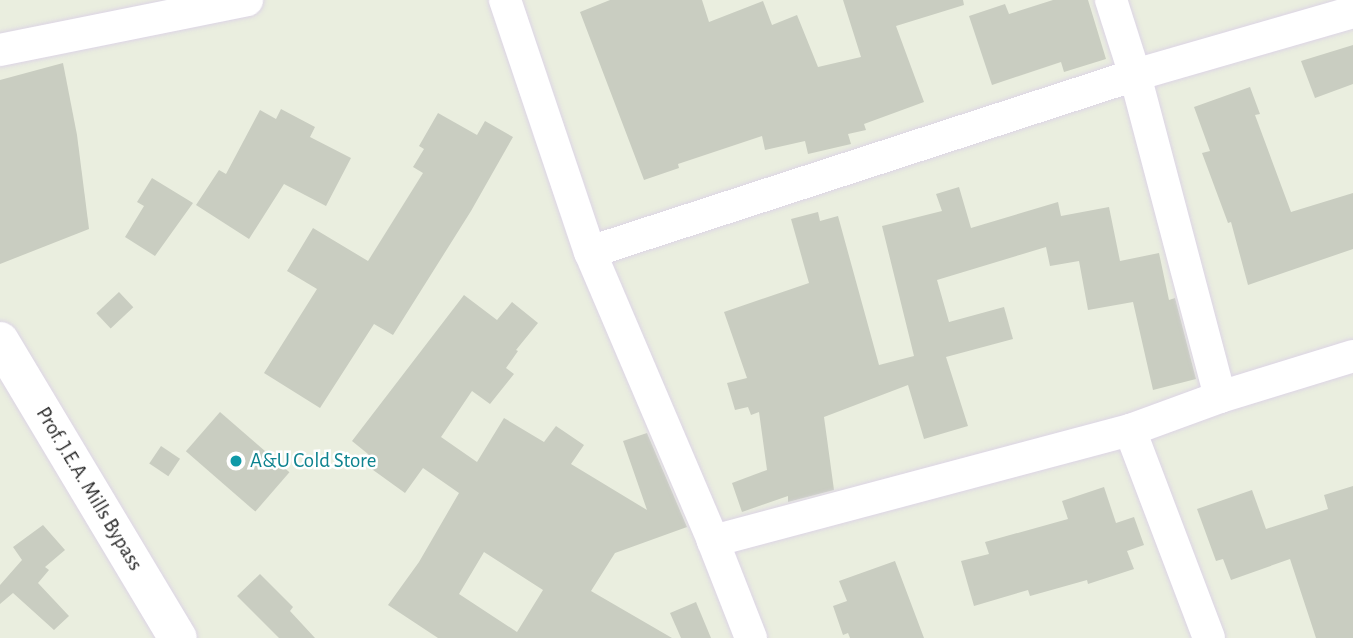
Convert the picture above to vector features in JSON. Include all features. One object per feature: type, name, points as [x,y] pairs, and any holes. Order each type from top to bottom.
[{"type":"street","points":[[0,50],[247,0]]},
{"type":"street","points":[[505,0],[590,252],[713,541],[751,638]]},
{"type":"street","points":[[1111,0],[1135,75],[1220,397]]},
{"type":"street","points":[[590,252],[1135,75],[1353,12]]},
{"type":"street","name":"Prof. J.E.A. Mills Bypass","points":[[0,341],[178,638]]},
{"type":"street","points":[[713,541],[1130,430],[1220,397],[1353,356]]},
{"type":"street","points":[[1130,430],[1209,638]]},
{"type":"building","points":[[610,0],[702,0],[709,22],[763,1],[772,25],[797,15],[818,67],[861,57],[843,0],[963,0],[964,5],[896,26],[924,102],[864,124],[866,130],[848,134],[851,144],[808,154],[805,141],[765,150],[762,136],[678,164],[679,168],[644,180],[580,12]]},
{"type":"building","points":[[1053,0],[1088,0],[1106,59],[1064,72],[1061,62],[992,85],[969,16],[1005,4],[1009,14]]},
{"type":"building","points":[[1353,45],[1353,84],[1315,98],[1301,61]]},
{"type":"building","points":[[63,63],[77,135],[89,229],[0,264],[0,80]]},
{"type":"building","points":[[1250,87],[1260,114],[1255,115],[1291,212],[1353,193],[1353,249],[1248,285],[1231,222],[1228,223],[1202,153],[1210,151],[1194,107]]},
{"type":"building","points":[[281,109],[315,127],[310,137],[351,158],[326,206],[284,184],[249,239],[196,205],[219,170],[226,174],[260,110],[276,119]]},
{"type":"building","points":[[438,113],[477,135],[485,121],[513,137],[471,211],[393,335],[374,324],[320,408],[264,373],[317,289],[287,271],[313,228],[368,261],[423,173],[413,167],[424,149],[419,146]]},
{"type":"building","points":[[152,178],[193,203],[155,256],[125,237],[144,206],[137,202]]},
{"type":"building","points":[[959,187],[971,228],[1058,202],[1061,216],[1109,207],[1120,261],[1159,253],[1169,300],[1175,298],[1196,379],[1153,390],[1133,302],[1088,310],[1079,261],[1050,266],[1046,247],[937,280],[949,322],[1004,307],[1013,339],[946,357],[968,426],[924,439],[908,385],[824,417],[834,490],[788,502],[788,496],[742,512],[732,483],[767,470],[759,412],[751,415],[748,407],[735,410],[727,383],[747,378],[724,312],[809,283],[791,219],[818,212],[820,221],[838,216],[879,365],[914,356],[882,226],[942,211],[936,194]]},
{"type":"building","points":[[119,292],[133,307],[111,329],[96,313]]},
{"type":"building","points":[[464,295],[497,320],[512,302],[538,323],[516,350],[518,351],[506,368],[514,374],[490,404],[472,391],[441,437],[477,462],[504,418],[544,442],[556,426],[584,445],[571,464],[647,510],[623,441],[647,433],[687,527],[615,553],[591,591],[672,638],[438,638],[388,605],[419,562],[459,493],[423,468],[405,493],[362,462],[368,454],[352,441]],"holes":[[[484,552],[543,590],[517,632],[459,594]]]},
{"type":"building","name":"A&U Cold Store","points":[[220,412],[289,472],[255,512],[186,451]]},
{"type":"building","points":[[161,446],[180,459],[168,476],[149,463]]},
{"type":"building","points":[[1353,486],[1353,638],[1316,638],[1290,559],[1231,580],[1223,559],[1216,561],[1197,509],[1252,490],[1266,529],[1328,509],[1324,495]]},
{"type":"building","points":[[1104,487],[1116,523],[1134,517],[1144,545],[1127,551],[1134,569],[1088,584],[1087,580],[1030,596],[1028,590],[974,606],[961,561],[989,554],[985,542],[1068,519],[1062,501]]},
{"type":"building","points":[[43,525],[65,550],[45,567],[49,570],[38,583],[69,616],[54,630],[13,593],[0,604],[0,585],[22,560],[13,547]]},
{"type":"building","points":[[895,561],[924,638],[850,638],[848,633],[843,635],[833,606],[847,601],[839,581]]},
{"type":"building","points":[[260,574],[293,607],[290,611],[315,638],[279,638],[237,596]]},
{"type":"building","points":[[696,602],[711,638],[681,638],[670,613]]},
{"type":"place","name":"A&U Cold Store","points":[[236,461]]}]
